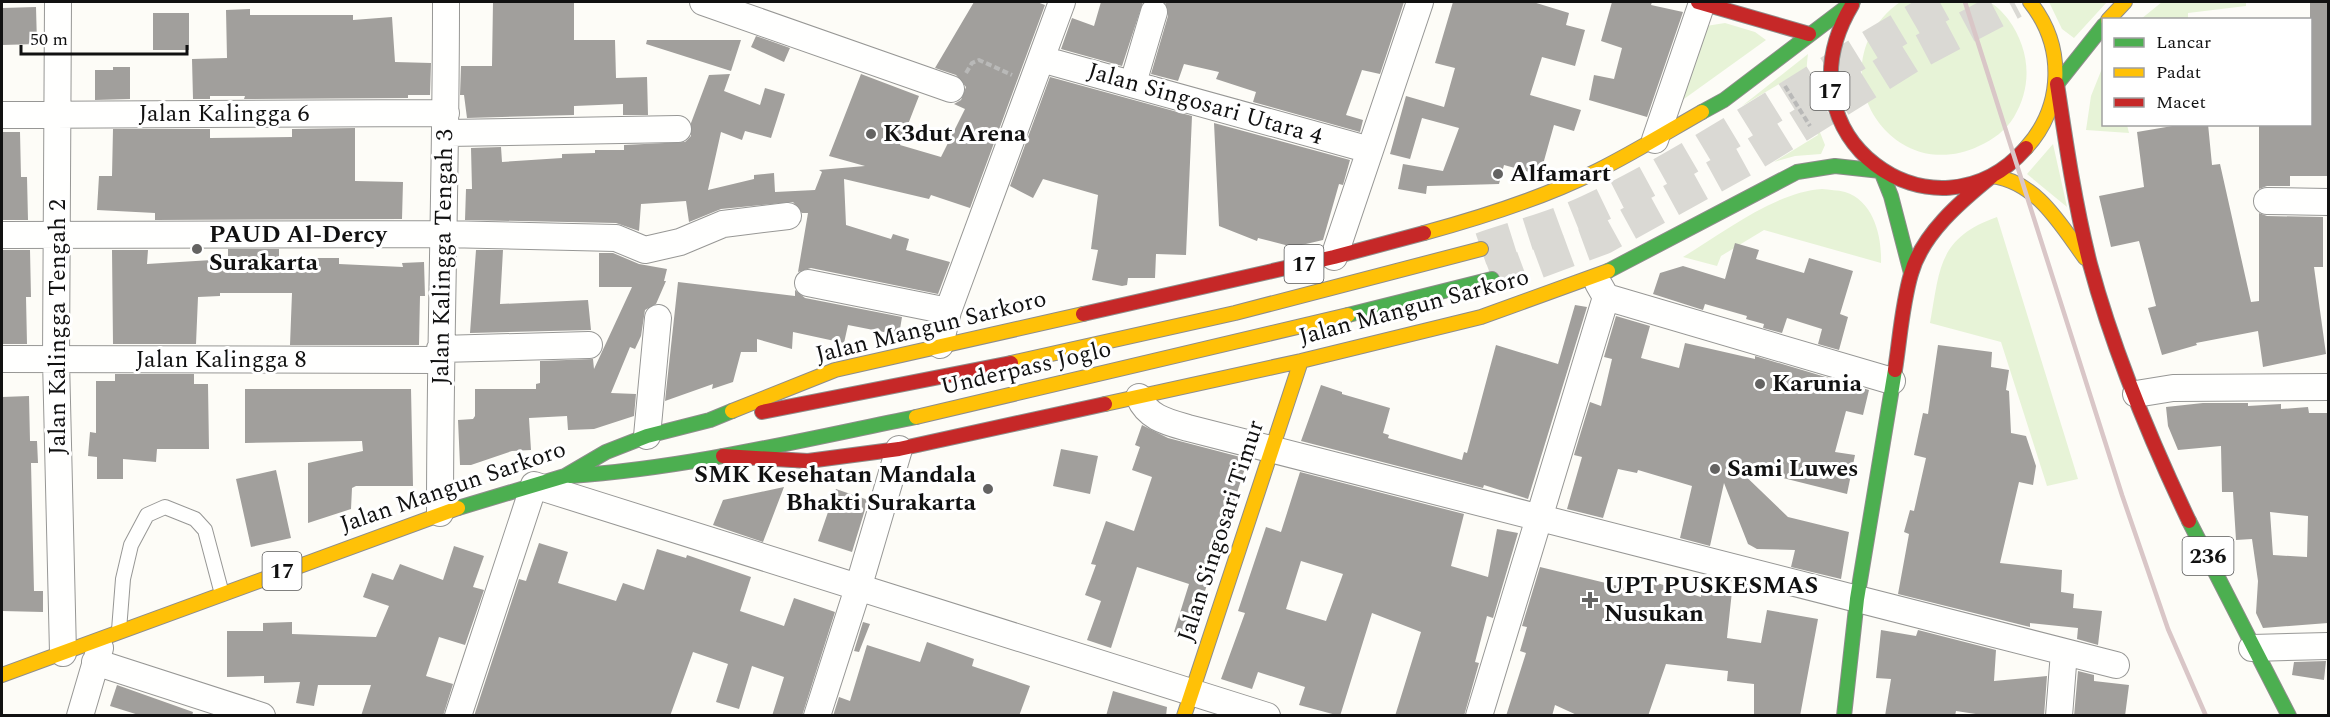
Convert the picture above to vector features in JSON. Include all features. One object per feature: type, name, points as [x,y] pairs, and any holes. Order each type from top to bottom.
[{"type":"main road","points":[[1700,2],[1809,34]]},
{"type":"main road","name":"Jalan Mangun Sarkoro","points":[[2,675],[63,653],[106,644],[222,594],[440,513],[566,476],[606,452],[647,436],[710,420],[835,370],[1334,257],[1471,220],[1542,195],[1597,171],[1724,100],[1854,2]]},
{"type":"main road","name":"17","points":[[1854,2],[1835,36],[1830,57],[1829,80],[1832,102],[1840,123],[1852,142],[1881,171],[1905,181],[1949,187],[1992,176],[2028,149],[2050,111],[2057,84],[2053,46],[2045,25],[2030,2]]},
{"type":"main road","points":[[2110,18],[2125,2]]},
{"type":"main road","name":"17","points":[[2057,84],[2102,26]]},
{"type":"main road","name":"236","points":[[2057,84],[2071,172],[2091,267],[2136,394],[2154,443],[2252,648],[2289,716]]},
{"type":"main road","name":"Jalan Mangun Sarkoro","points":[[723,456],[808,460],[899,449],[1301,361],[1481,317],[1601,287],[1797,172],[1835,166],[1881,171]]},
{"type":"main road","points":[[1881,171],[1891,196],[1911,273]]},
{"type":"main road","points":[[1844,716],[1857,599],[1911,273],[1922,249],[1952,208],[1992,176]]},
{"type":"main road","name":"236","points":[[1992,176],[2015,181],[2031,193],[2056,219],[2091,267]]},
{"type":"main road","name":"Underpass Joglo","points":[[710,420],[823,402],[930,381],[1235,313],[1481,249]]},
{"type":"main road","name":"Underpass Joglo","points":[[566,476],[613,473],[723,456],[944,411],[1366,312],[1492,279]]},
{"type":"main road","name":"Jalan Singosari Timur","points":[[1188,704],[1301,361]]},
{"type":"street","name":"Jalan Kalingga Tengah 2","points":[[58,2],[56,360],[63,653]]},
{"type":"street","name":"Jalan Kalingga Tengah 3","points":[[440,513],[440,355],[446,123],[446,2]]},
{"type":"street","points":[[703,2],[951,89]]},
{"type":"street","points":[[940,345],[948,312],[1062,2]]},
{"type":"street","points":[[1334,257],[1420,2]]},
{"type":"street","points":[[1655,140],[1700,2]]},
{"type":"street","points":[[1133,83],[1154,12]]},
{"type":"street","name":"Jalan Singosari Utara 4","points":[[1041,59],[1370,150]]},
{"type":"street","name":"Jalan Kalingga 6","points":[[2,115],[678,129]]},
{"type":"street","points":[[2267,201],[2328,202]]},
{"type":"street","points":[[2,235],[442,234],[616,238],[645,250],[674,244],[723,224],[788,216]]},
{"type":"street","points":[[808,283],[948,312]]},
{"type":"street","points":[[1479,716],[1539,518],[1601,287],[1892,381]]},
{"type":"street","points":[[647,436],[658,318]]},
{"type":"street","name":"Jalan Kalingga 8","points":[[2,359],[440,355],[589,345]]},
{"type":"street","points":[[2136,394],[2173,388],[2328,387]]},
{"type":"street","points":[[1139,397],[1144,408],[1158,419],[2116,665]]},
{"type":"street","points":[[817,716],[899,449]]},
{"type":"street","points":[[458,716],[534,485],[859,585],[1188,704],[1267,716]]},
{"type":"street","points":[[80,716],[106,644],[262,716]]},
{"type":"street","points":[[2252,648],[2328,646]]},
{"type":"street","points":[[2059,716],[2064,652]]},
{"type":"lane","points":[[106,644],[131,545],[147,515],[165,507],[195,519],[205,530],[222,594]]},
{"type":"path","points":[[951,89],[972,63],[979,60],[1032,84]]},
{"type":"path","points":[[1784,83],[1812,129]]},
{"type":"green space","points":[[1900,2],[1987,2],[1996,6],[2008,19],[2021,42],[2025,55],[2026,80],[2020,105],[2014,117],[1994,138],[1979,146],[1946,155],[1916,150],[1892,136],[1873,114],[1863,87],[1863,57],[1875,28]]},
{"type":"green space","points":[[2049,2],[2107,2],[2074,38],[2062,29]]},
{"type":"green space","points":[[2162,2],[2246,2],[2246,6],[2188,13],[2188,18],[2142,18]]},
{"type":"green space","points":[[1725,23],[1755,32],[1766,40],[1677,104],[1706,26]]},
{"type":"green space","points":[[1808,54],[1808,90],[1825,145],[1821,154],[1795,156],[1774,162],[1818,135],[1786,80],[1742,106]]},
{"type":"green space","points":[[2102,68],[2102,126],[2127,126],[2129,133],[2086,130],[2091,96]]},
{"type":"green space","points":[[2053,144],[2067,207],[2027,174]]},
{"type":"green space","points":[[1822,189],[1845,192],[1863,203],[1878,231],[1881,263],[1764,230],[1721,256],[1717,266],[1683,257],[1768,206],[1804,192]]},
{"type":"green space","points":[[1997,217],[2078,479],[2047,486],[2001,342],[1930,323],[1936,286],[1945,257],[1963,235],[1978,225]]},
{"type":"building","points":[[493,2],[574,2],[574,40],[615,40],[616,78],[647,77],[648,115],[623,115],[623,104],[574,106],[574,115],[467,118],[464,95],[460,95],[461,66],[492,66]]},
{"type":"building","points":[[974,2],[1037,2],[1045,5],[970,208],[931,195],[929,199],[844,179],[846,225],[891,239],[893,234],[909,239],[906,250],[950,262],[938,294],[811,268],[798,272],[808,213],[802,213],[793,202],[721,209],[689,222],[686,201],[641,204],[639,231],[616,223],[465,220],[466,189],[472,189],[471,148],[501,147],[502,162],[562,158],[562,154],[595,153],[595,150],[624,150],[624,145],[685,142],[691,136],[691,123],[709,75],[730,74],[724,91],[760,105],[765,88],[785,94],[771,138],[745,131],[742,140],[721,132],[708,190],[754,179],[754,175],[774,173],[775,192],[815,190],[822,172],[819,170],[865,166],[829,156],[861,74],[919,96],[900,145],[941,157],[965,109],[954,104],[961,100],[966,87],[956,75],[935,68]]},
{"type":"building","points":[[1101,2],[1143,2],[1122,66],[1061,49],[1072,18],[1094,26]]},
{"type":"building","points":[[1165,2],[1404,2],[1380,74],[1362,70],[1346,115],[1363,120],[1360,132],[1253,102],[1256,92],[1216,79],[1219,72],[1184,64],[1178,81],[1151,74],[1168,16]]},
{"type":"building","points":[[1453,2],[1533,2],[1569,13],[1566,25],[1585,30],[1575,66],[1542,57],[1530,95],[1581,110],[1574,131],[1554,125],[1540,175],[1504,165],[1499,184],[1427,186],[1426,194],[1398,189],[1403,164],[1443,171],[1459,128],[1422,118],[1410,159],[1390,154],[1406,96],[1444,107],[1455,68],[1435,63]]},
{"type":"building","points":[[1612,2],[1652,2],[1651,5],[1683,12],[1647,117],[1589,100],[1594,75],[1614,79],[1622,48],[1601,41]]},
{"type":"building","points":[[2310,2],[2328,2],[2328,176],[2290,176],[2290,186],[2267,186],[2259,189],[2259,126],[2312,126],[2312,18],[2310,18]]},
{"type":"building","points":[[36,7],[37,44],[2,45],[2,8]]},
{"type":"building","points":[[250,9],[250,15],[353,15],[353,20],[392,17],[395,62],[431,63],[430,95],[408,95],[408,98],[244,99],[245,96],[210,96],[210,99],[193,99],[192,59],[227,58],[226,10]]},
{"type":"building","points":[[153,13],[189,13],[189,50],[153,50]]},
{"type":"building","points":[[756,36],[790,48],[784,62],[751,47]]},
{"type":"building","points":[[647,40],[741,40],[731,71],[646,44]]},
{"type":"building","points":[[113,67],[130,67],[130,99],[95,100],[95,70],[113,70]]},
{"type":"building","points":[[1050,77],[1192,116],[1186,255],[1156,254],[1155,278],[1128,278],[1127,285],[1122,286],[1092,280],[1098,250],[1091,249],[1098,195],[1043,179],[1033,198],[1010,186]]},
{"type":"building","points":[[1214,123],[1350,160],[1343,185],[1339,184],[1323,240],[1293,247],[1258,238],[1257,241],[1219,226]]},
{"type":"building","points":[[2172,126],[2208,126],[2212,165],[2220,164],[2251,302],[2259,301],[2259,213],[2267,216],[2323,217],[2323,267],[2314,267],[2326,354],[2263,367],[2258,331],[2196,343],[2197,345],[2162,355],[2148,308],[2156,306],[2139,241],[2111,247],[2099,196],[2144,187],[2137,132]]},
{"type":"building","points":[[355,128],[355,181],[403,182],[402,219],[155,220],[155,213],[97,210],[99,176],[112,176],[113,129],[210,129],[210,138],[292,137],[292,129]]},
{"type":"building","points":[[2,132],[20,132],[21,177],[27,177],[28,220],[2,220]]},
{"type":"building","points":[[1735,243],[1759,250],[1756,259],[1804,273],[1809,258],[1853,271],[1840,314],[1848,317],[1839,350],[1818,344],[1822,329],[1787,318],[1782,333],[1763,328],[1764,324],[1746,319],[1747,316],[1705,304],[1703,310],[1653,294],[1660,273],[1683,266],[1725,279]]},
{"type":"building","points":[[228,249],[279,249],[279,258],[339,258],[339,264],[403,267],[402,263],[424,262],[425,296],[420,296],[419,345],[290,345],[292,293],[220,293],[220,296],[198,297],[196,344],[113,344],[112,250],[148,250],[147,264],[228,259]]},
{"type":"building","points":[[2,250],[30,250],[31,297],[26,297],[27,344],[2,344]]},
{"type":"building","points":[[476,250],[503,250],[500,304],[588,300],[591,330],[470,333]]},
{"type":"building","points":[[599,253],[613,253],[639,264],[667,269],[664,281],[666,281],[656,304],[645,310],[641,336],[635,349],[630,347],[611,393],[636,394],[634,416],[594,429],[568,430],[567,416],[529,418],[531,450],[512,451],[471,465],[460,465],[458,420],[473,419],[475,416],[475,389],[536,389],[536,384],[540,383],[540,361],[593,359],[594,369],[632,287],[599,287]]},
{"type":"building","points":[[678,282],[795,296],[795,290],[805,298],[902,317],[899,335],[848,325],[844,343],[793,332],[792,349],[757,339],[757,352],[741,352],[733,382],[712,389],[713,384],[665,401]]},
{"type":"building","points":[[1575,305],[1587,307],[1528,499],[1484,485],[1483,488],[1301,441],[1321,385],[1342,392],[1342,394],[1390,408],[1383,433],[1389,435],[1388,438],[1462,460],[1464,452],[1467,453],[1496,345],[1558,364]]},
{"type":"building","points":[[1616,316],[1650,326],[1641,358],[1679,368],[1685,343],[1755,359],[1755,356],[1869,390],[1863,415],[1846,411],[1835,452],[1855,455],[1847,494],[1735,466],[1788,517],[1849,532],[1841,579],[1791,567],[1795,550],[1757,549],[1748,544],[1724,483],[1710,546],[1680,538],[1692,486],[1638,470],[1637,473],[1618,469],[1603,518],[1567,509],[1582,457],[1574,455],[1590,402],[1601,406],[1612,359],[1604,357]]},
{"type":"building","points":[[1938,345],[1992,352],[1991,367],[2009,370],[2006,390],[2009,391],[2011,433],[2026,436],[2036,466],[2033,485],[2019,482],[2000,563],[2062,570],[2061,592],[2074,594],[2073,608],[2102,611],[2098,645],[2077,639],[2078,628],[2030,623],[2030,627],[1898,594],[1909,534],[1904,532],[1910,510],[1914,511],[1926,458],[1914,455],[1923,413],[1928,414]]},
{"type":"building","points":[[115,374],[194,374],[194,384],[208,384],[209,449],[157,449],[156,462],[123,459],[123,479],[97,479],[97,457],[88,456],[90,432],[96,433],[96,381],[115,381]]},
{"type":"building","points":[[245,389],[411,389],[413,486],[356,486],[352,488],[351,509],[308,523],[308,463],[363,451],[362,441],[245,443]]},
{"type":"building","points":[[29,396],[30,441],[37,441],[38,463],[31,463],[34,591],[43,591],[43,612],[2,611],[2,397]]},
{"type":"building","points":[[2203,403],[2248,403],[2248,406],[2281,404],[2281,409],[2308,407],[2309,413],[2328,413],[2328,623],[2263,628],[2256,613],[2258,581],[2252,539],[2236,540],[2233,492],[2222,492],[2221,446],[2178,450],[2168,426],[2166,407]],"holes":[[[2270,512],[2308,516],[2307,557],[2273,555]]]},
{"type":"building","points":[[1142,425],[1168,438],[1248,459],[1190,637],[1174,632],[1189,584],[1137,567],[1111,648],[1087,640],[1101,601],[1085,595],[1096,565],[1091,564],[1106,521],[1134,531],[1152,477],[1132,470],[1140,447],[1135,445]]},
{"type":"building","points":[[1061,449],[1098,456],[1090,494],[1053,486]]},
{"type":"building","points":[[276,470],[291,538],[251,547],[236,479]]},
{"type":"building","points":[[1300,472],[1464,514],[1451,566],[1488,577],[1497,529],[1518,533],[1493,618],[1487,616],[1475,662],[1479,663],[1464,716],[1395,716],[1421,632],[1372,613],[1340,716],[1299,705],[1305,687],[1258,672],[1252,689],[1221,679],[1245,613],[1238,611],[1266,527],[1281,532]],"holes":[[[1301,561],[1343,574],[1326,621],[1286,609]]]},
{"type":"building","points":[[784,487],[763,542],[713,525],[723,500]]},
{"type":"building","points":[[836,489],[868,500],[852,552],[818,541]]},
{"type":"building","points":[[539,543],[568,552],[558,583],[616,601],[623,583],[644,590],[657,549],[686,558],[687,555],[751,577],[740,611],[784,626],[794,598],[835,612],[802,716],[772,716],[784,677],[752,666],[739,709],[716,702],[728,664],[693,652],[670,716],[474,716],[519,579],[526,581]]},
{"type":"building","points":[[454,546],[484,556],[473,587],[484,590],[465,645],[439,637],[426,676],[453,684],[443,716],[361,716],[371,685],[318,685],[314,706],[296,703],[300,682],[264,683],[264,676],[227,677],[227,631],[263,631],[263,623],[292,622],[292,634],[376,637],[389,606],[363,597],[372,573],[393,580],[400,564],[443,580]]},
{"type":"building","points":[[1540,567],[1647,593],[1651,581],[1701,597],[1702,588],[1732,591],[1727,638],[1761,643],[1767,610],[1818,619],[1800,716],[1754,716],[1754,684],[1727,681],[1728,671],[1666,664],[1648,716],[1579,716],[1555,705],[1552,716],[1506,716],[1526,653],[1520,651],[1527,627],[1522,626]]},
{"type":"building","points":[[863,622],[870,624],[859,652],[854,651]]},
{"type":"building","points":[[1881,630],[1916,636],[1918,630],[1996,650],[1994,681],[2047,676],[2044,716],[1989,716],[1956,711],[1955,716],[1885,716],[1891,679],[1876,678]]},
{"type":"building","points":[[927,642],[974,659],[972,666],[1030,686],[1019,716],[833,716],[839,697],[850,701],[867,645],[920,662]]},
{"type":"building","points":[[2326,661],[2324,680],[2292,675],[2294,662]]},
{"type":"building","points":[[2078,671],[2094,675],[2094,681],[2129,685],[2125,716],[2074,716]]},
{"type":"building","points":[[117,685],[193,712],[192,716],[142,716],[110,706]]},
{"type":"building","points":[[1113,691],[1167,707],[1166,716],[1106,716]]},
{"type":"tunnel","points":[[1481,249],[1576,217],[1635,188],[1681,163],[1947,2]]},
{"type":"tunnel","points":[[1492,279],[1603,238],[1743,161],[1910,57],[2014,2]]},
{"type":"railway","points":[[1965,2],[2122,495],[2168,629],[2206,716]]},
{"type":"traffic: fast","points":[[1702,112],[1724,100],[1853,2]]},
{"type":"traffic: fast","points":[[2057,84],[2102,28]]},
{"type":"traffic: fast","points":[[1608,271],[1797,172],[1835,166],[1881,171]]},
{"type":"traffic: fast","points":[[1881,171],[1891,196],[1911,273]]},
{"type":"traffic: fast","points":[[1348,315],[1492,279]]},
{"type":"traffic: fast","points":[[1844,716],[1857,599],[1895,370]]},
{"type":"traffic: fast","points":[[458,508],[565,476],[606,452],[647,436],[710,420],[732,411]]},
{"type":"traffic: fast","points":[[570,476],[701,460],[916,417]]},
{"type":"traffic: fast","points":[[2189,521],[2289,716]]},
{"type":"traffic: slow","points":[[2026,148],[2048,114],[2055,76],[2054,56],[2049,37],[2030,2]]},
{"type":"traffic: slow","points":[[2110,18],[2125,2]]},
{"type":"traffic: slow","points":[[1424,233],[1512,206],[1576,181],[1624,157],[1702,112]]},
{"type":"traffic: slow","points":[[1992,176],[2008,180],[2035,196],[2046,206],[2085,258]]},
{"type":"traffic: slow","points":[[1011,363],[1235,313],[1481,249]]},
{"type":"traffic: slow","points":[[1105,404],[1301,361],[1481,317],[1608,271]]},
{"type":"traffic: slow","points":[[732,411],[835,370],[1083,314]]},
{"type":"traffic: slow","points":[[916,417],[1348,315]]},
{"type":"traffic: slow","points":[[1184,716],[1301,361]]},
{"type":"traffic: slow","points":[[2,675],[458,508]]},
{"type":"traffic: jam","points":[[1698,2],[1809,34]]},
{"type":"traffic: jam","points":[[1852,5],[1833,53],[1833,98],[1848,135],[1875,165],[1910,183],[1949,188],[1989,177],[2026,148]]},
{"type":"traffic: jam","points":[[2057,84],[2067,152],[2090,264],[2110,330],[2134,395],[2189,521]]},
{"type":"traffic: jam","points":[[1895,370],[1905,298],[1916,259],[1944,219],[1992,176]]},
{"type":"traffic: jam","points":[[1083,314],[1334,257],[1424,233]]},
{"type":"traffic: jam","points":[[762,412],[1011,363]]},
{"type":"traffic: jam","points":[[723,456],[808,461],[899,449],[1105,404]]},
{"type":"place","name":"K3dut Arena","points":[[871,134]]},
{"type":"place","name":"Alfamart","points":[[1498,174]]},
{"type":"place","name":"PAUD Al-Dercy Surakarta","points":[[197,249]]},
{"type":"place","name":"Karunia","points":[[1760,384]]},
{"type":"place","name":"Sami Luwes","points":[[1715,469]]},
{"type":"place","name":"SMK Kesehatan Mandala Bhakti Surakarta","points":[[988,489]]},
{"type":"place","name":"UPT PUSKESMAS Nusukan","points":[[1590,600]]}]
